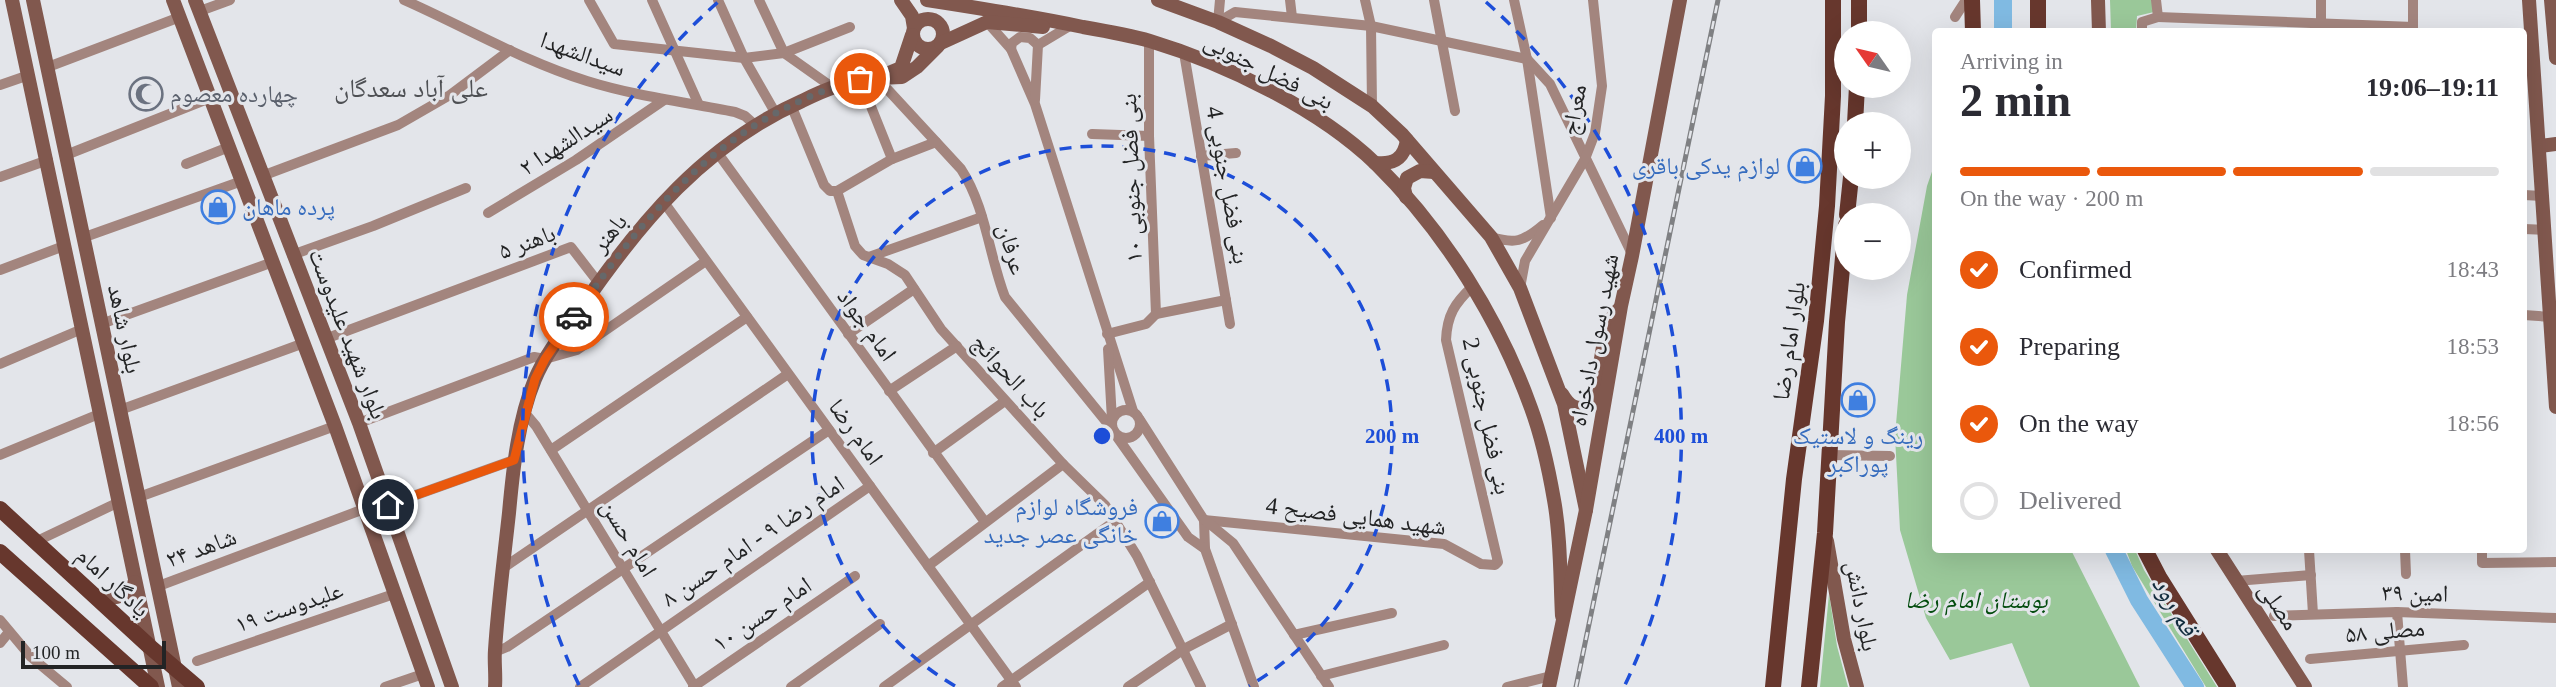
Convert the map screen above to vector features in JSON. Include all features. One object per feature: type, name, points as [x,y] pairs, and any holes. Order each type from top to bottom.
[{"type":"main road","name":"بلوار شاهد","points":[[12,0],[48,159],[146,643],[158,687]]},
{"type":"main road","name":"بلوار شاهد","points":[[33,0],[179,687]]},
{"type":"main road","name":"بلوار شهید علیدوست","points":[[173,0],[335,426],[425,680]]},
{"type":"main road","points":[[877,78],[901,68],[913,31],[922,20],[933,20],[941,27],[943,38],[933,49],[917,46],[913,31],[912,16],[901,0]]},
{"type":"main road","name":"بنی فضل جنوبی","points":[[927,0],[1073,24],[1149,41],[1184,53],[1222,68],[1330,126],[1375,163],[1438,235],[1472,287],[1505,348],[1532,409],[1554,502],[1562,616]]},
{"type":"main road","name":"بنی فضل جنوبی","points":[[1158,0],[1218,22],[1313,68],[1372,107],[1406,140],[1491,237],[1520,288],[1559,390],[1586,510]]},
{"type":"main road","name":"شهید رسول دادخواه","points":[[1550,682],[1586,510],[1621,306],[1633,256],[1680,0]]},
{"type":"main road","name":"بلوار امام رضا","points":[[1773,687],[1794,479],[1816,321],[1827,206],[1833,96],[1833,0]]},
{"type":"main road","points":[[1859,0],[1859,21]]},
{"type":"main road","points":[[1969,0],[1972,28]]},
{"type":"main road","points":[[2038,0],[2038,28]]},
{"type":"main road","points":[[2098,0],[2099,28]]},
{"type":"main road","points":[[2529,0],[2530,107],[2540,146],[2556,407]]},
{"type":"main road","points":[[2551,0],[2556,58]]},
{"type":"main road","name":"بلوار شهید علیدوست","points":[[197,5],[261,176],[359,423],[452,687]]},
{"type":"main road","name":"باهنر","points":[[495,687],[495,652],[514,460],[535,379],[545,359],[598,282],[663,201],[686,177],[717,152],[755,125],[791,105],[832,87],[860,79],[902,77],[917,67],[939,44],[987,22],[1041,27],[1058,21]]},
{"type":"main road","points":[[1375,163],[1392,164],[1398,160],[1405,149],[1406,140]]},
{"type":"main road","points":[[2540,146],[2556,144]]},
{"type":"main road","points":[[1406,197],[1404,188],[1408,178],[1420,171],[1434,172]]},
{"type":"main road","name":"بلوار امام رضا","points":[[1809,687],[1825,533],[1841,280]]},
{"type":"main road","points":[[1559,390],[1569,404],[1579,409],[1589,407],[1594,398],[1607,324],[1621,306]]},
{"type":"main road","points":[[293,316],[313,309]]},
{"type":"main road","name":"یادگار امام","points":[[0,509],[197,687]]},
{"type":"main road","name":"بلوار دانش","points":[[1825,533],[1844,639],[1857,687]]},
{"type":"main road","points":[[0,552],[151,687]]},
{"type":"main road","points":[[2148,553],[2168,593],[2228,687]]},
{"type":"main road","name":"مصلی","points":[[2219,553],[2305,687]]},
{"type":"main road","points":[[92,594],[111,599],[122,597],[130,592],[135,582]]},
{"type":"main road","points":[[121,660],[136,657],[146,643]]},
{"type":"main road","name":"باهنر","points":[[485,687],[495,652]]},
{"type":"street","points":[[197,5],[230,0]]},
{"type":"street","name":"سیدالشهدا","points":[[404,0],[510,50],[583,80],[621,91],[735,112],[755,125]]},
{"type":"street","points":[[589,0],[614,44],[744,58],[784,53],[850,27]]},
{"type":"street","points":[[652,0],[699,105]]},
{"type":"street","points":[[718,0],[744,58],[776,114]]},
{"type":"street","points":[[759,0],[784,53],[832,87]]},
{"type":"street","points":[[1218,22],[1220,0]]},
{"type":"street","points":[[1290,0],[1293,17]]},
{"type":"street","points":[[1365,0],[1371,26],[1372,107]]},
{"type":"street","points":[[1434,0],[1455,111]]},
{"type":"street","points":[[1514,0],[1527,59],[1551,218]]},
{"type":"street","name":"معراج","points":[[1520,288],[1525,261],[1585,159],[1595,133],[1602,86],[1593,0]]},
{"type":"street","points":[[1955,17],[1969,0]]},
{"type":"street","points":[[2156,0],[2158,17]]},
{"type":"street","points":[[2321,0],[2322,23]]},
{"type":"street","points":[[2413,0],[2413,28]]},
{"type":"street","points":[[1218,22],[1235,12],[1371,26],[1527,59],[1550,84],[1633,256]]},
{"type":"street","points":[[48,67],[180,17]]},
{"type":"street","points":[[2142,28],[2142,22],[2158,17],[2398,28]]},
{"type":"street","points":[[987,22],[1011,49],[1035,104],[1133,411],[1204,520],[1233,544],[1329,687]]},
{"type":"street","points":[[1038,45],[1073,24]]},
{"type":"street","points":[[1011,49],[1012,43],[1020,37],[1030,38],[1038,45]]},
{"type":"street","name":"بنی فضل جنوبی ۱۰","points":[[1149,41],[1149,136],[1156,314]]},
{"type":"street","points":[[1035,104],[1038,45]]},
{"type":"street","points":[[261,176],[398,125],[450,95],[510,50]]},
{"type":"street","name":"بنی فضل جنوبی 4","points":[[1184,53],[1230,324]]},
{"type":"street","points":[[0,85],[29,75]]},
{"type":"street","name":"عرفان","points":[[877,78],[969,181],[1005,297],[1113,428],[1188,537],[1205,549],[1254,687]]},
{"type":"street","points":[[860,79],[892,159]]},
{"type":"street","points":[[66,155],[210,98]]},
{"type":"street","name":"سیدالشهدا ۲","points":[[488,213],[554,174],[664,100]]},
{"type":"street","name":"باب الحوائج","points":[[791,105],[824,185],[830,191],[837,191],[855,246],[869,257],[888,264],[905,275],[941,330],[1063,464],[1105,505],[1150,582],[1201,687]]},
{"type":"street","points":[[1092,134],[1149,136]]},
{"type":"street","points":[[837,191],[892,159],[936,142]]},
{"type":"street","points":[[186,164],[229,147]]},
{"type":"street","name":"امام جواد","points":[[717,152],[985,522]]},
{"type":"street","points":[[1201,156],[1236,153]]},
{"type":"street","points":[[0,177],[48,159]]},
{"type":"street","points":[[82,238],[242,181]]},
{"type":"street","points":[[292,255],[466,188]]},
{"type":"street","points":[[2527,195],[2543,196]]},
{"type":"street","name":"امام رضا","points":[[663,201],[971,625],[1010,685]]},
{"type":"street","points":[[869,257],[982,217]]},
{"type":"street","name":"معراج","points":[[1491,237],[1509,242],[1527,238],[1551,218]]},
{"type":"street","points":[[2527,229],[2545,230]]},
{"type":"street","points":[[0,270],[64,246]]},
{"type":"street","name":"باهنر ۵","points":[[325,339],[571,247],[598,282]]},
{"type":"street","points":[[359,423],[534,357],[545,359],[576,350],[706,261]]},
{"type":"street","points":[[101,324],[273,262]]},
{"type":"street","name":"بنی فضل جنوبی 2","points":[[1472,287],[1450,313],[1446,340],[1498,562]]},
{"type":"street","points":[[848,334],[914,289]]},
{"type":"street","points":[[1107,334],[1146,324],[1156,314],[1226,300]]},
{"type":"street","points":[[2527,315],[2551,317]]},
{"type":"street","points":[[551,450],[747,317]]},
{"type":"street","points":[[0,364],[82,329]]},
{"type":"street","points":[[1107,334],[1113,428],[1123,438],[1131,438],[1138,432],[1140,421]]},
{"type":"street","points":[[120,410],[303,343]]},
{"type":"street","points":[[889,391],[957,346]]},
{"type":"street","points":[[503,568],[788,374]]},
{"type":"street","points":[[933,453],[1005,401]]},
{"type":"street","points":[[1113,428],[1123,410],[1133,411]]},
{"type":"street","name":"امام حسن","points":[[525,413],[551,450],[694,687]]},
{"type":"street","points":[[0,455],[99,414]]},
{"type":"street","points":[[139,498],[335,426]]},
{"type":"street","points":[[495,652],[507,647],[829,430]]},
{"type":"street","points":[[1830,455],[1890,456]]},
{"type":"street","points":[[388,505],[514,460]]},
{"type":"street","points":[[928,566],[1063,464]]},
{"type":"street","name":"امام رضا ۹ - امام حسن ۸","points":[[580,687],[870,486]]},
{"type":"street","points":[[35,541],[119,502]]},
{"type":"street","name":"شاهد ۲۴","points":[[156,587],[364,509]]},
{"type":"street","points":[[1204,520],[1205,549]]},
{"type":"street","name":"شهید همایی فصیح 4","points":[[1204,520],[1444,544],[1481,564],[1490,566],[1498,562]]},
{"type":"street","points":[[884,687],[1115,521]]},
{"type":"street","points":[[2309,553],[2313,614]]},
{"type":"street","points":[[2406,553],[2406,574]]},
{"type":"street","points":[[2482,553],[2482,563],[2556,562]]},
{"type":"street","points":[[2236,581],[2311,575]]},
{"type":"street","name":"امام حسن ۱۰","points":[[694,687],[855,576]]},
{"type":"street","points":[[1010,685],[1150,582]]},
{"type":"street","name":"علیدوست ۱۹","points":[[197,660],[394,594]]},
{"type":"street","points":[[2397,612],[2403,687]]},
{"type":"street","name":"امین ۳۹","points":[[2274,615],[2397,612],[2556,618]]},
{"type":"street","points":[[1294,635],[1392,613]]},
{"type":"street","points":[[0,620],[31,657],[61,685]]},
{"type":"street","points":[[791,687],[880,624]]},
{"type":"street","points":[[1128,687],[1184,649],[1232,624]]},
{"type":"street","points":[[0,643],[9,632]]},
{"type":"street","points":[[1321,676],[1444,645]]},
{"type":"street","name":"مصلی ۵۸","points":[[2309,659],[2465,645]]},
{"type":"street","points":[[384,687],[425,680]]},
{"type":"street","points":[[1507,687],[1550,682]]},
{"type":"green space","points":[[2110,0],[2153,0],[2154,12],[2137,16],[2136,28],[2111,28]]},
{"type":"green space","name":"بوستان امام رضا","points":[[1932,172],[1932,553],[2073,553],[2140,687],[2030,687],[2012,643],[1950,660],[1926,618],[1900,530],[1895,436],[1911,273]]},
{"type":"green space","points":[[2127,553],[2136,553],[2144,570],[2217,687],[2206,687],[2132,566]]},
{"type":"green space","points":[[1829,594],[1837,646],[1848,687],[1820,687]]},
{"type":"waterway","name":"قم رود","points":[[2003,0],[2003,28]]},
{"type":"waterway","name":"قم رود","points":[[2116,553],[2139,600],[2195,687]]},
{"type":"railway","points":[[1576,687],[1718,0]]},
{"type":"way so far","points":[[574,317],[598,282],[663,201],[686,177],[755,125],[832,87],[860,79]]},
{"type":"place","name":"چهارده معصوم","points":[[146,94]]},
{"type":"place","name":"لوازم یدکی باقری","points":[[1805,166]]},
{"type":"place","name":"پرده ماهان","points":[[218,207]]},
{"type":"place","name":"رینگ و لاستیک پوراکبر","points":[[1858,400]]},
{"type":"place","name":"فروشگاه لوازم خانگی عصر جدید","points":[[1162,521]]},
{"type":"district","name":"علی آباد سعدگان","points":[[411,88]]},
{"type":"route","points":[[388,505],[514,460],[535,379],[545,359],[574,317]]}]
